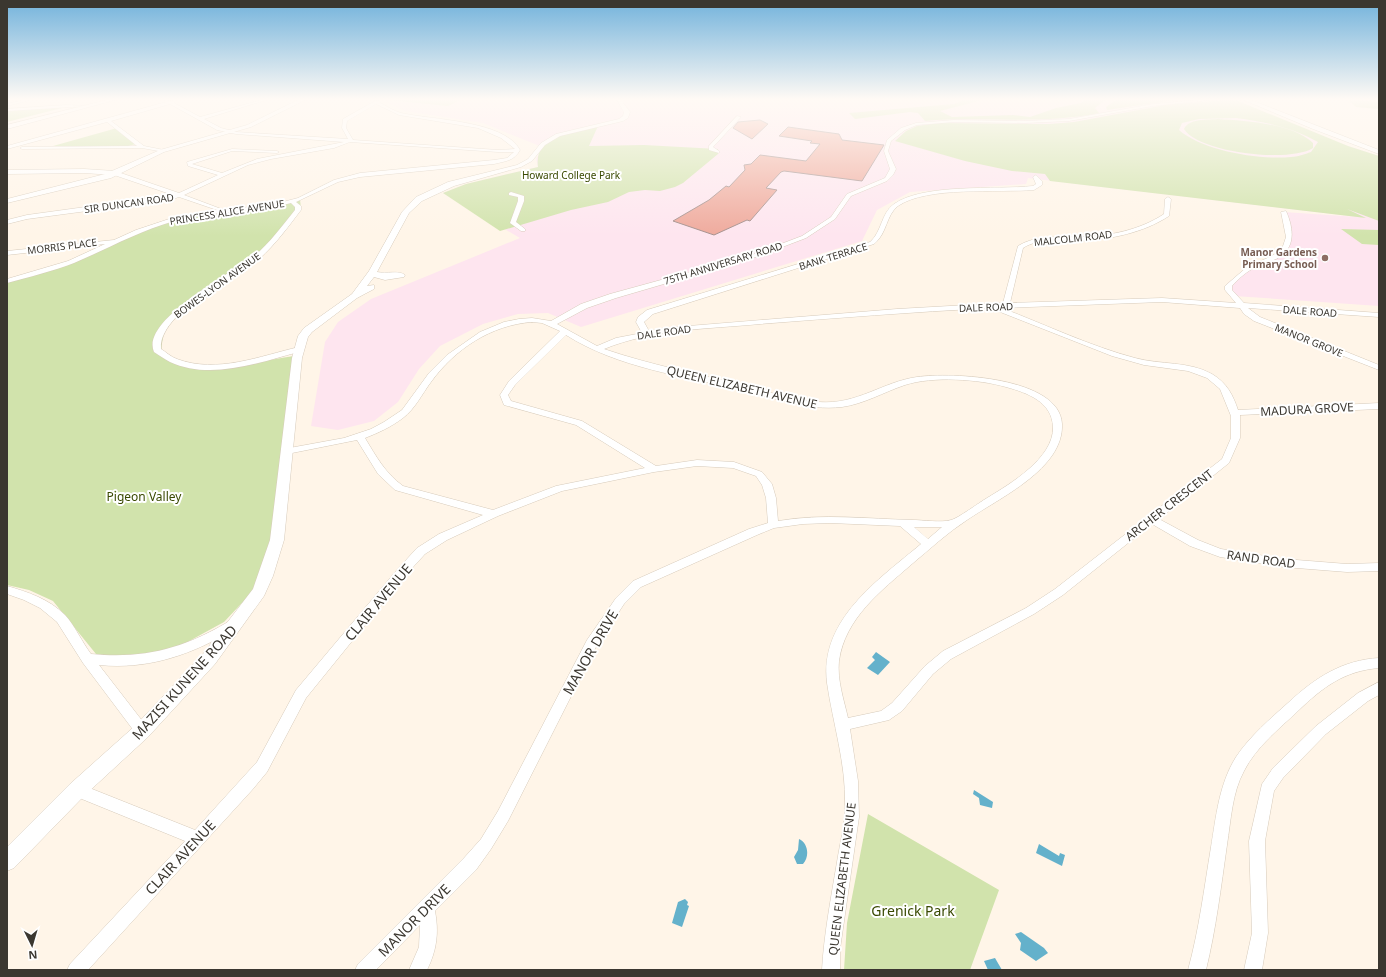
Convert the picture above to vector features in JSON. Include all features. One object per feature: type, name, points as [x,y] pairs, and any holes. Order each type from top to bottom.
[{"type":"main road","points":[[7,196],[90,175],[150,148],[160,146]]},
{"type":"main road","points":[[7,201],[108,176],[162,151],[182,146]]},
{"type":"main road","points":[[1362,146],[1379,152]]},
{"type":"street","points":[[8,149],[20,146]]},
{"type":"street","name":"SIR DUNCAN ROAD","points":[[7,222],[27,217],[179,196],[221,174],[248,164],[289,153],[327,146]]},
{"type":"street","points":[[418,146],[498,151],[518,149]]},
{"type":"street","points":[[513,146],[518,149]]},
{"type":"street","points":[[301,345],[369,290],[374,273],[406,212],[419,199],[451,184],[519,166],[530,160],[542,146]]},
{"type":"street","points":[[712,146],[711,149],[717,152]]},
{"type":"street","name":"75TH ANNIVERSARY ROAD","points":[[553,323],[584,306],[613,296],[754,256],[804,237],[833,218],[849,195],[883,180],[891,174],[893,168],[886,152],[888,146]]},
{"type":"street","points":[[8,149],[142,147],[162,151]]},
{"type":"street","points":[[221,174],[190,165],[189,163],[238,149],[289,153]]},
{"type":"street","points":[[484,150],[518,149]]},
{"type":"street","points":[[498,151],[514,156],[518,149]]},
{"type":"street","name":"PRINCESS ALICE AVENUE","points":[[7,281],[70,262],[116,241],[168,221],[208,213],[262,209],[292,201],[326,186],[360,175],[494,162],[514,156]]},
{"type":"street","points":[[28,174],[34,171]]},
{"type":"street","points":[[7,173],[34,171],[115,173],[225,212]]},
{"type":"street","points":[[7,173],[108,176],[208,213]]},
{"type":"street","name":"BANK TERRACE","points":[[646,333],[640,322],[641,319],[650,312],[872,243],[880,236],[892,209],[909,198],[935,193],[1034,188],[1039,185],[1036,177]]},
{"type":"street","points":[[511,194],[521,193],[521,201],[514,223],[523,230]]},
{"type":"street","points":[[292,201],[298,206],[299,209],[306,204],[306,195]]},
{"type":"street","name":"MALCOLM ROAD","points":[[1006,306],[1020,247],[1024,244],[1037,241],[1095,238],[1134,230],[1153,223],[1167,215],[1168,199]]},
{"type":"street","name":"BOWES-LYON AVENUE","points":[[299,209],[277,237],[255,259],[219,284],[198,296],[174,315],[163,327],[157,338],[157,350],[166,358],[178,364],[216,367],[237,365],[301,345]]},
{"type":"street","name":"MANOR GROVE","points":[[1284,212],[1289,240],[1286,247],[1276,256],[1250,267],[1228,286],[1232,295],[1247,312],[1257,319],[1379,368]]},
{"type":"street","name":"MORRIS PLACE","points":[[7,253],[116,241]]},
{"type":"street","points":[[7,275],[32,273]]},
{"type":"street","points":[[374,273],[385,277],[401,275]]},
{"type":"street","points":[[354,296],[374,273]]},
{"type":"street","points":[[531,319],[566,311],[627,287],[689,274]]},
{"type":"street","points":[[354,296],[369,290]]},
{"type":"street","name":"MAZISI KUNENE ROAD","points":[[7,861],[77,790],[142,731],[209,659],[240,620],[259,592],[277,540],[287,451],[303,336],[314,324],[354,296]]},
{"type":"street","name":"DALE ROAD","points":[[597,349],[619,340],[646,333],[830,316],[991,306],[1148,300],[1379,316]]},
{"type":"street","name":"ARCHER CRESCENT","points":[[843,725],[884,716],[897,707],[929,670],[947,655],[1030,611],[1059,592],[1226,461],[1233,446],[1238,424],[1236,413],[1221,384],[1206,374],[1181,367],[1133,360],[991,306]]},
{"type":"street","name":"QUEEN ELIZABETH AVENUE","points":[[287,451],[360,437],[380,428],[400,416],[412,404],[442,363],[468,343],[502,325],[531,319],[553,323],[581,343],[597,349],[663,369],[806,404],[832,406],[852,403],[867,399],[910,380],[928,378],[991,382],[1014,386],[1035,394],[1048,403],[1055,412],[1058,422],[1058,435],[1048,454],[1036,469],[954,524],[877,586],[849,620],[837,645],[833,665],[835,693],[843,725],[852,791],[852,818],[832,949],[831,970]]},
{"type":"street","points":[[565,331],[512,384],[504,395],[507,402],[579,423],[654,469]]},
{"type":"street","name":"MADURA GROVE","points":[[1236,413],[1379,406]]},
{"type":"street","points":[[360,437],[389,482],[399,488],[494,514]]},
{"type":"street","name":"CLAIR AVENUE","points":[[76,970],[248,784],[262,767],[301,694],[400,574],[422,551],[432,543],[494,514],[560,488],[654,469],[697,463],[734,465],[759,474],[767,484],[772,498],[773,525]]},
{"type":"street","name":"MANOR DRIVE","points":[[364,970],[470,864],[486,844],[503,816],[591,644],[620,601],[637,584],[773,525],[803,520],[830,519],[954,524]]},
{"type":"street","name":"RAND ROAD","points":[[1151,519],[1194,543],[1220,553],[1284,563],[1347,568],[1379,567]]},
{"type":"street","points":[[903,523],[928,545]]},
{"type":"street","points":[[7,590],[33,600],[61,619],[87,659],[142,731]]},
{"type":"street","points":[[87,659],[116,663],[143,661],[163,657],[202,641],[240,620]]},
{"type":"street","points":[[1197,970],[1208,919],[1226,802],[1231,782],[1241,762],[1252,747],[1315,686],[1341,670],[1359,665],[1379,663]]},
{"type":"street","points":[[1253,970],[1260,933],[1257,841],[1267,789],[1278,773],[1321,730],[1363,697],[1379,688]]},
{"type":"street","points":[[77,790],[197,838]]},
{"type":"street","points":[[418,970],[429,946],[431,931],[426,908]]},
{"type":"shaded area","points":[[539,146],[1347,146],[1379,156],[1379,306],[1234,296],[1227,285],[1251,267],[1282,252],[1289,240],[1284,212],[1358,217],[1028,178],[1026,184],[910,192],[877,210],[862,241],[581,327],[548,313],[518,314],[483,324],[440,346],[419,369],[398,402],[374,421],[338,430],[311,426],[325,342],[338,322],[371,299],[520,238],[443,193],[466,184],[538,167],[536,159],[542,147]]},
{"type":"green space","points":[[53,146],[54,146],[130,146],[128,146]]},
{"type":"green space","name":"Howard College Park","points":[[545,146],[655,146],[718,149],[718,154],[683,183],[675,187],[660,191],[645,190],[629,192],[608,202],[571,210],[500,231],[443,193],[466,184],[538,167],[538,156]]},
{"type":"green space","points":[[911,146],[1207,146],[1248,155],[1278,158],[1291,157],[1311,152],[1315,146],[1347,146],[1379,156],[1379,221],[1347,209],[1366,218],[1050,181],[1045,174],[1012,171],[965,161]]},
{"type":"green space","points":[[1212,146],[1313,146],[1313,148],[1285,155],[1266,155],[1225,150]]},
{"type":"green space","name":"Pigeon Valley","points":[[300,199],[301,209],[269,247],[197,297],[164,329],[161,351],[173,359],[207,365],[227,365],[266,361],[299,355],[272,571],[224,622],[171,651],[128,660],[96,654],[53,601],[29,590],[7,585],[7,282],[56,268],[141,231],[185,218],[209,213],[272,207]]},
{"type":"green space","points":[[1341,229],[1379,230],[1379,245],[1362,244]]},
{"type":"green space","name":"Grenick Park","points":[[868,814],[999,890],[970,970],[844,970],[847,923]]},
{"type":"water","points":[[876,652],[890,662],[878,675],[867,668],[875,660],[872,657]]},
{"type":"water","points":[[974,790],[993,802],[992,808],[980,805],[979,798],[973,794]]},
{"type":"water","points":[[799,839],[804,843],[807,850],[807,857],[803,864],[797,864],[794,857],[798,850]]},
{"type":"water","points":[[1039,844],[1059,856],[1060,853],[1065,855],[1062,866],[1036,853]]},
{"type":"water","points":[[685,899],[688,902],[687,905],[689,906],[682,927],[672,923],[678,902]]},
{"type":"water","points":[[1021,932],[1044,948],[1048,953],[1036,961],[1020,950],[1021,943],[1015,934]]},
{"type":"water","points":[[995,958],[1002,970],[988,970],[984,961]]},
{"type":"building","points":[[819,146],[884,146],[862,181],[784,171],[781,172],[766,188],[777,190],[750,221],[747,220],[714,235],[673,221],[709,200],[726,186],[729,187],[745,170],[744,165],[751,164],[760,155],[806,161]]},
{"type":"place","name":"Manor Gardens Primary School","points":[[1325,258]]}]
